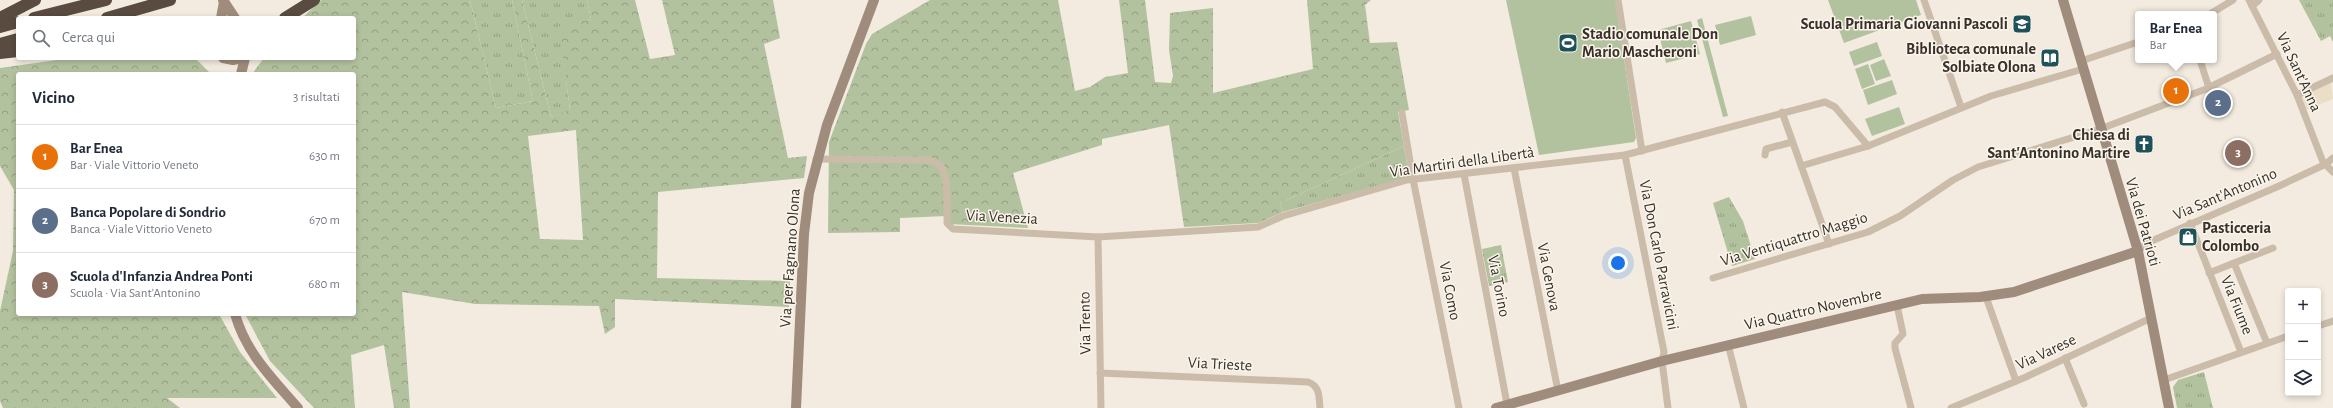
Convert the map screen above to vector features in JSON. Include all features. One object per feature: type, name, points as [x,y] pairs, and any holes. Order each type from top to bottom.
[{"type":"highway","points":[[0,18],[35,0]]},
{"type":"highway","points":[[42,16],[106,0]]},
{"type":"highway","points":[[114,16],[170,0]]},
{"type":"highway","points":[[288,16],[314,0]]},
{"type":"highway","points":[[0,27],[16,23]]},
{"type":"highway","points":[[0,44],[16,40]]},
{"type":"highway","points":[[0,52],[16,51]]},
{"type":"street","name":"Via per Fagnano Olona","points":[[796,408],[804,234],[809,193],[816,160],[874,0]]},
{"type":"street","points":[[1618,0],[1642,151]]},
{"type":"street","points":[[1924,0],[1961,107]]},
{"type":"street","name":"Via dei Patrioti","points":[[2063,0],[2138,251],[2170,408]]},
{"type":"street","points":[[2215,11],[2233,0]]},
{"type":"street","points":[[2251,3],[2259,0]]},
{"type":"street","points":[[221,16],[224,1]]},
{"type":"street","points":[[224,1],[234,16]]},
{"type":"street","name":"Via Sant'Anna","points":[[2251,3],[2297,95],[2312,135],[2326,164],[2333,172]]},
{"type":"street","points":[[1801,166],[1868,146],[1961,107],[2082,65],[2135,43]]},
{"type":"street","name":"Via Ventiquattro Maggio","points":[[1713,278],[1868,232],[1900,216],[1953,180],[1978,167],[2100,128],[2209,88],[2277,54]]},
{"type":"street","points":[[228,60],[235,72]]},
{"type":"street","points":[[242,72],[244,60]]},
{"type":"street","points":[[2201,63],[2209,88]]},
{"type":"street","points":[[2297,95],[2333,78]]},
{"type":"street","name":"Via Martiri della Libertà","points":[[1098,237],[1258,227],[1283,216],[1413,180],[1625,155],[1821,102],[1829,102],[1835,107],[1868,146]]},
{"type":"street","points":[[1782,112],[1829,244]]},
{"type":"street","name":"Via Como","points":[[1402,113],[1413,180],[1459,408]]},
{"type":"street","points":[[1765,155],[1766,149],[1792,142]]},
{"type":"street","name":"Via Don Carlo Parravicini","points":[[1625,155],[1664,352],[1662,361],[1668,408]]},
{"type":"street","name":"Via Sant'Antonino","points":[[2138,251],[2147,243],[2190,223],[2220,213],[2326,164],[2333,158]]},
{"type":"street","name":"Via Venezia","points":[[816,160],[929,160],[940,165],[944,171],[946,179],[947,224],[953,229],[1098,237]]},
{"type":"street","name":"Via Genova","points":[[1514,168],[1558,391]]},
{"type":"street","name":"Via Torino","points":[[1464,174],[1503,406]]},
{"type":"street","name":"Via Fiume","points":[[2190,223],[2241,352]]},
{"type":"street","name":"Via Trento","points":[[1098,237],[1101,408]]},
{"type":"street","points":[[2209,273],[2274,248]]},
{"type":"street","name":"Via Quattro Novembre","points":[[1503,406],[1728,344],[1897,305],[1932,298],[1986,297],[2014,292],[2138,251]]},
{"type":"street","points":[[2234,263],[2267,343]]},
{"type":"street","points":[[1986,297],[2016,381]]},
{"type":"street","points":[[1897,305],[1903,334],[1895,343],[1895,348],[1911,408]]},
{"type":"street","points":[[236,316],[250,351],[264,371],[298,408]]},
{"type":"street","name":"Via Varese","points":[[1951,408],[2016,381],[2151,318]]},
{"type":"street","points":[[2321,325],[2333,321]]},
{"type":"street","points":[[2164,380],[2285,337]]},
{"type":"street","points":[[1728,344],[1744,408]]},
{"type":"street","points":[[2065,358],[2084,404]]},
{"type":"street","name":"Via Trieste","points":[[1100,373],[1308,382],[1314,384],[1318,390],[1320,408]]},
{"type":"green space","points":[[321,0],[470,0],[496,108],[533,101],[512,0],[522,0],[551,117],[570,110],[559,26],[591,19],[587,0],[635,0],[650,59],[675,55],[662,0],[773,0],[780,38],[764,44],[788,158],[807,156],[804,178],[658,192],[657,278],[790,281],[789,307],[615,299],[615,327],[605,334],[599,306],[475,304],[402,292],[410,408],[394,408],[384,345],[351,355],[355,408],[314,408],[270,361],[246,316],[356,316],[356,72],[254,72],[262,60],[356,60],[356,16],[304,16]],"holes":[[[576,130],[583,240],[540,239],[528,136]]]},
{"type":"green space","points":[[470,0],[512,0],[533,101],[496,108]]},
{"type":"green space","points":[[522,0],[587,0],[591,19],[560,27],[570,111],[551,117]]},
{"type":"green space","points":[[930,0],[1058,0],[1075,91],[1090,87],[1105,77],[1128,73],[1119,0],[1145,0],[1155,82],[1171,83],[1173,76],[1169,50],[1170,13],[1213,8],[1213,93],[1313,69],[1307,0],[1371,0],[1365,5],[1370,43],[1397,42],[1409,110],[1398,112],[1404,146],[1280,203],[1283,212],[1258,223],[1184,227],[1169,125],[1102,139],[1102,145],[1013,173],[1028,228],[949,224],[947,216],[900,218],[900,232],[828,233],[829,142],[866,44],[872,34]]},
{"type":"green space","name":"Stadio comunale Don Mario Mascheroni","points":[[1506,0],[1615,0],[1636,138],[1634,142],[1539,155]]},
{"type":"green space","points":[[1828,0],[1916,0],[1921,15],[1844,43]]},
{"type":"green space","points":[[2299,0],[2333,0],[2333,42],[2330,36],[2321,41]]},
{"type":"green space","points":[[1751,16],[1756,35],[1720,45],[1715,25]]},
{"type":"green space","points":[[1702,18],[1728,116],[1723,117],[1697,20]]},
{"type":"green space","points":[[1691,21],[1700,54],[1666,63],[1658,30]]},
{"type":"green space","points":[[1877,42],[1882,56],[1854,66],[1849,52]]},
{"type":"green space","points":[[1884,59],[1891,76],[1876,81],[1870,65]]},
{"type":"green space","points":[[57,60],[197,60],[209,72],[16,72],[16,316],[220,316],[240,352],[277,398],[167,398],[180,408],[3,408],[0,401],[0,311],[13,251],[14,190],[0,166],[0,68]]},
{"type":"green space","points":[[1868,64],[1875,84],[1862,89],[1855,69]]},
{"type":"green space","points":[[1892,80],[1897,94],[1868,105],[1863,90]]},
{"type":"green space","points":[[1899,107],[1905,124],[1872,136],[1865,119]]},
{"type":"green space","points":[[1404,146],[1409,177],[1283,212],[1280,203]]},
{"type":"green space","points":[[1729,197],[1743,221],[1755,259],[1732,266],[1713,203]]},
{"type":"green space","points":[[1501,245],[1508,282],[1489,286],[1482,249]]},
{"type":"green space","points":[[2204,372],[2213,408],[2177,408],[2173,387],[2178,380]]},
{"type":"shaded area","points":[[2333,74],[2333,83],[2331,83],[2333,99],[2303,111],[2297,95],[2304,88]]},
{"type":"place","name":"Scuola Primaria Giovanni Pascoli","points":[[2022,24]]},
{"type":"place","name":"Stadio comunale Don Mario Mascheroni","points":[[1568,43]]},
{"type":"place","name":"Biblioteca comunale Solbiate Olona","points":[[2050,58]]},
{"type":"place","name":"Bar Enea","points":[[2176,91]]},
{"type":"place","name":"Banca Popolare di Sondrio","points":[[2218,103]]},
{"type":"place","name":"Chiesa di Sant'Antonino Martire","points":[[2144,144]]},
{"type":"place","name":"Scuola d'Infanzia Andrea Ponti","points":[[2238,153]]},
{"type":"place","name":"Pasticceria Colombo","points":[[2188,237]]}]
